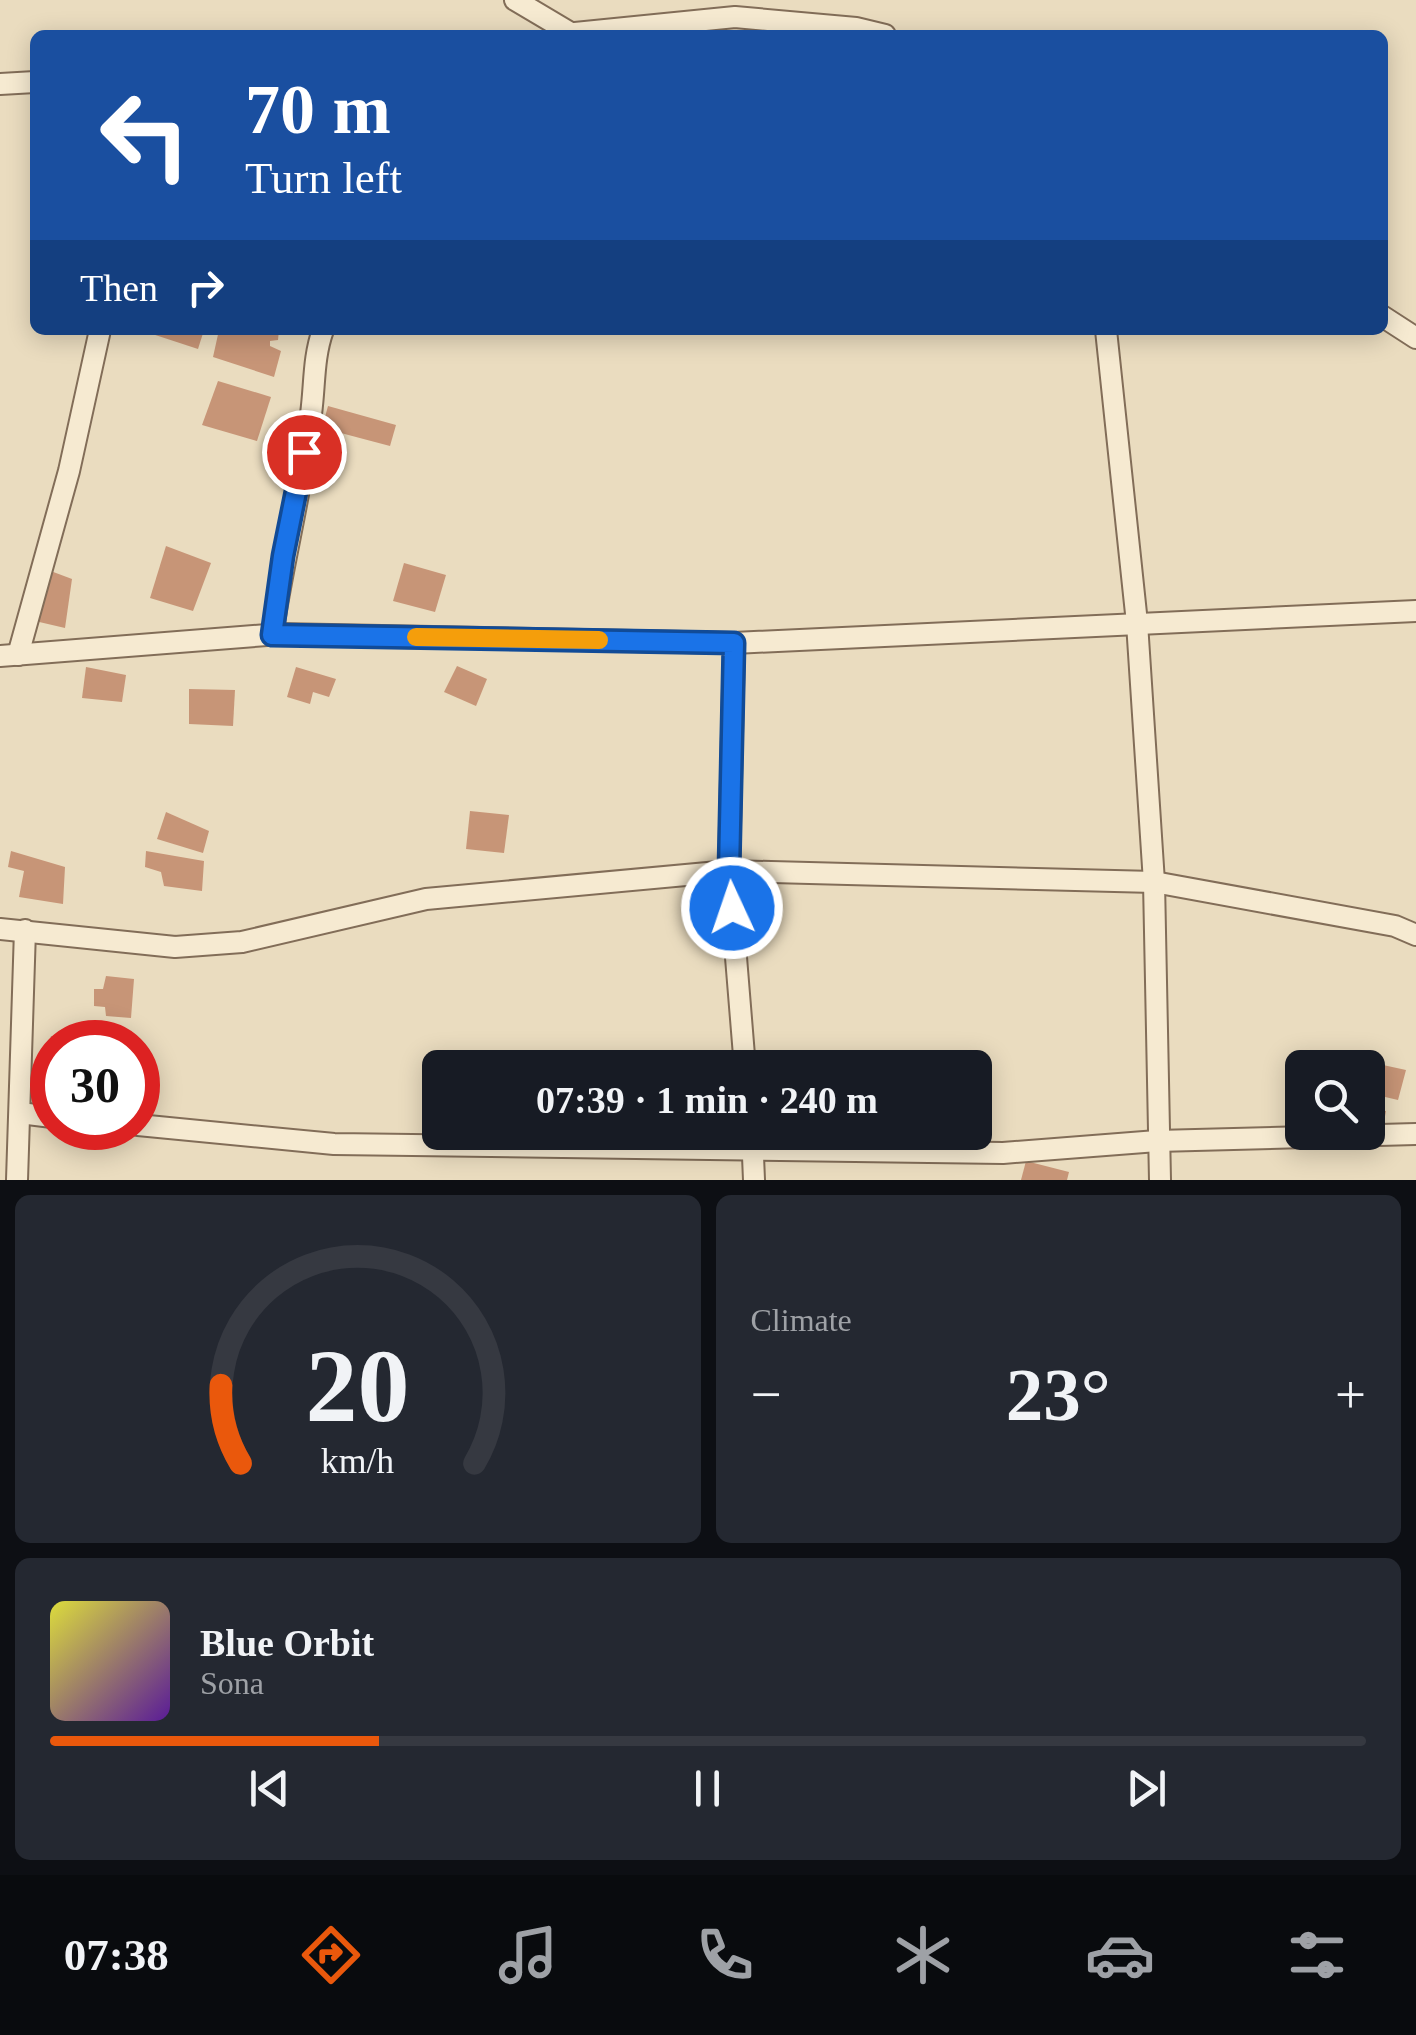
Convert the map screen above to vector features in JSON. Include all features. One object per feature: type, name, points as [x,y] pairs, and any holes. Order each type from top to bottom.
[{"type":"street","points":[[515,0],[556,30]]},
{"type":"street","points":[[600,30],[735,16],[864,30]]},
{"type":"street","points":[[0,84],[30,82]]},
{"type":"street","points":[[1388,320],[1416,338]]},
{"type":"street","points":[[99,335],[69,471],[9,655],[272,635],[734,643],[1416,611]]},
{"type":"street","points":[[272,635],[321,335]]},
{"type":"street","points":[[1107,335],[1137,623],[1154,882],[1160,1180]]},
{"type":"street","points":[[734,643],[729,871],[744,1050]]},
{"type":"street","points":[[0,929],[175,947],[242,942],[426,899],[729,871],[1154,882],[1396,926],[1416,934]]},
{"type":"street","points":[[18,1180],[25,930]]},
{"type":"street","points":[[20,1114],[30,1115]]},
{"type":"street","points":[[160,1127],[334,1144],[422,1143]]},
{"type":"street","points":[[958,1150],[1003,1152],[1158,1141],[1416,1134]]},
{"type":"street","points":[[753,1150],[754,1180]]},
{"type":"building","points":[[155,335],[202,335],[198,349]]},
{"type":"building","points":[[218,335],[278,335],[278,340],[270,341],[270,346],[281,351],[274,377],[213,357]]},
{"type":"building","points":[[218,381],[271,397],[257,441],[202,425]]},
{"type":"building","points":[[328,406],[396,425],[390,446],[322,428]]},
{"type":"building","points":[[166,546],[211,563],[193,611],[150,598]]},
{"type":"building","points":[[404,563],[446,575],[435,612],[393,601]]},
{"type":"building","points":[[48,570],[72,579],[65,628],[35,621]]},
{"type":"building","points":[[457,666],[487,679],[476,706],[444,692]]},
{"type":"building","points":[[86,667],[126,675],[122,702],[82,698]]},
{"type":"building","points":[[296,667],[336,679],[329,697],[313,692],[310,704],[287,697]]},
{"type":"building","points":[[189,689],[235,690],[233,726],[189,724]]},
{"type":"building","points":[[470,811],[509,815],[504,853],[466,849]]},
{"type":"building","points":[[166,812],[209,831],[203,853],[157,839]]},
{"type":"building","points":[[11,851],[65,867],[63,904],[19,897],[24,871],[8,867]]},
{"type":"building","points":[[146,851],[204,861],[202,891],[164,886],[161,872],[145,867]]},
{"type":"building","points":[[106,976],[134,979],[131,1018],[106,1016],[105,1007],[94,1006],[94,989],[103,989]]},
{"type":"building","points":[[1385,1065],[1406,1070],[1398,1100],[1385,1097]]},
{"type":"building","points":[[1026,1161],[1069,1172],[1067,1180],[1021,1180]]},
{"type":"slow traffic","points":[[416,637],[599,640]]},
{"type":"route","points":[[304,452],[272,635],[734,643],[729,871],[732,908]]}]
